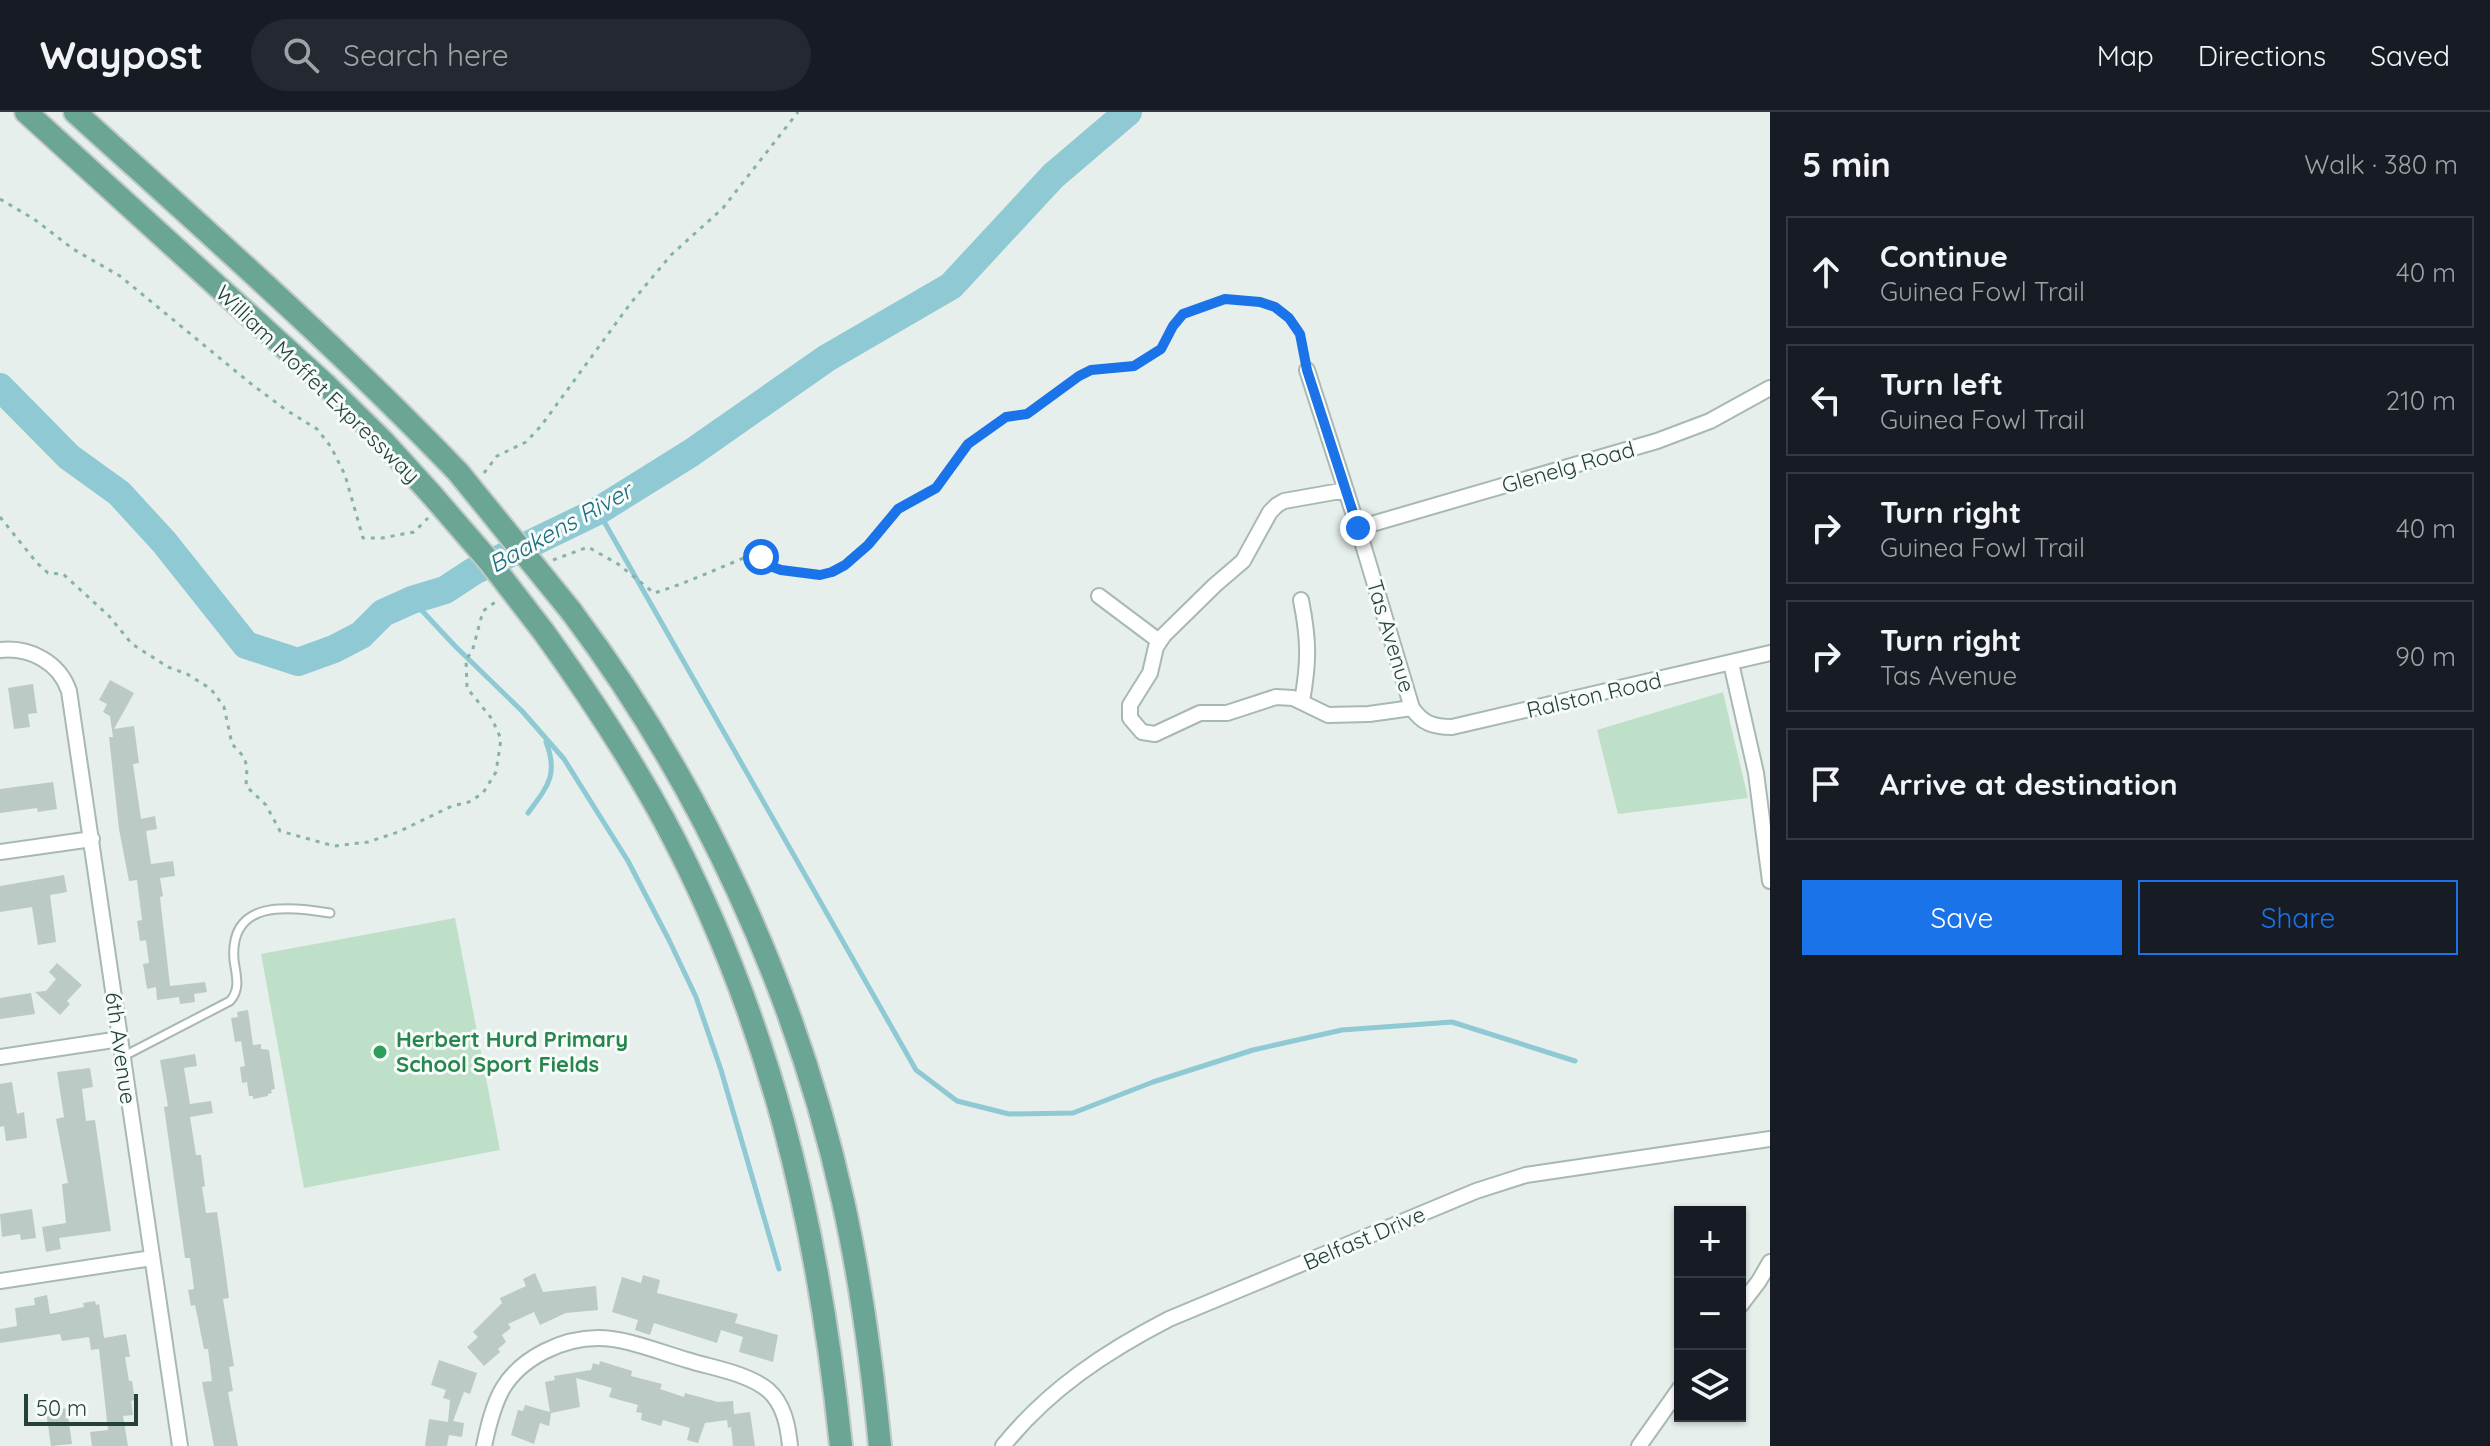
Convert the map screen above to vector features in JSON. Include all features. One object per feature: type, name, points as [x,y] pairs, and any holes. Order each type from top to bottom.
[{"type":"main road","name":"William Moffet Expressway","points":[[26,112],[326,385],[382,440],[433,504],[489,561],[602,715],[664,820],[696,885],[758,1038],[796,1163],[814,1251],[841,1446]]},
{"type":"main road","name":"William Moffet Expressway","points":[[75,112],[334,348],[466,476],[608,660],[638,707],[699,815],[747,913],[811,1083],[842,1198],[861,1293],[880,1446]]},
{"type":"street","name":"Tas Avenue","points":[[1307,370],[1416,713]]},
{"type":"street","name":"Glenelg Road","points":[[1358,528],[1657,441],[1710,421],[1770,388]]},
{"type":"street","points":[[1099,596],[1159,641],[1243,561],[1277,505],[1284,501],[1346,490]]},
{"type":"street","points":[[1301,600],[1309,662],[1302,701]]},
{"type":"street","name":"Ralston Road","points":[[1159,641],[1150,673],[1130,705],[1130,718],[1142,732],[1155,734],[1200,713],[1227,713],[1265,699],[1286,697],[1302,701],[1328,715],[1416,713],[1438,727],[1452,727],[1770,653]]},
{"type":"street","name":"6th Avenue","points":[[0,650],[17,650],[45,659],[59,673],[69,691],[180,1446]]},
{"type":"street","points":[[1731,663],[1756,773],[1770,879]]},
{"type":"street","points":[[0,852],[92,839]]},
{"type":"street","points":[[0,1057],[120,1039]]},
{"type":"street","name":"Belfast Drive","points":[[1003,1446],[1051,1395],[1081,1370],[1128,1340],[1169,1319],[1476,1191],[1526,1175],[1770,1139]]},
{"type":"street","points":[[0,1281],[152,1258]]},
{"type":"street","points":[[1746,1298],[1770,1262]]},
{"type":"street","points":[[484,1446],[499,1397],[515,1373],[545,1351],[563,1344],[597,1338],[613,1339],[704,1365],[760,1385],[770,1392],[783,1413],[790,1446]]},
{"type":"street","points":[[1639,1446],[1674,1396]]},
{"type":"lane","points":[[122,1057],[230,1001],[237,990],[235,938],[238,929],[255,915],[281,907],[330,913]]},
{"type":"path","points":[[466,476],[485,472],[497,456],[526,442],[541,426],[630,304],[671,255],[723,208],[798,112]]},
{"type":"path","points":[[0,199],[34,219],[73,249],[120,276],[250,383],[317,429],[331,447],[345,475],[363,538],[414,532],[433,504]]},
{"type":"path","points":[[556,558],[588,547],[618,564],[654,593],[679,586],[754,554],[781,570],[820,575],[832,572],[868,545],[898,509],[936,488],[968,444],[1006,417],[1027,414],[1091,370],[1134,366],[1161,349],[1183,314],[1225,299],[1260,302],[1275,307],[1289,318],[1300,334],[1307,370]]},
{"type":"path","points":[[0,517],[37,563],[48,573],[63,574],[109,616],[132,644],[211,689],[224,707],[232,744],[244,757],[246,786],[266,805],[280,831],[334,846],[368,842],[398,832],[483,793],[496,772],[501,739],[492,719],[467,688],[466,659],[472,652],[483,611]]},
{"type":"green space","points":[[1723,692],[1748,798],[1618,814],[1597,730]]},
{"type":"green space","name":"Herbert Hurd Primary School Sport Fields","points":[[455,918],[500,1150],[304,1188],[261,954]]},
{"type":"building","points":[[110,680],[134,693],[114,729],[134,726],[139,763],[133,764],[141,819],[155,816],[157,829],[146,831],[151,864],[173,861],[175,876],[160,878],[170,986],[205,982],[207,992],[194,994],[195,1002],[180,1004],[179,997],[157,1000],[156,987],[147,989],[143,964],[149,963],[146,940],[140,941],[137,921],[142,920],[137,880],[129,881],[119,829],[109,737],[113,737],[110,716],[103,712],[107,704],[99,700]]},
{"type":"building","points":[[33,684],[37,713],[28,714],[30,727],[14,729],[8,688]]},
{"type":"building","points":[[53,782],[57,809],[0,813],[0,789]]},
{"type":"building","points":[[64,875],[67,892],[50,895],[56,942],[38,945],[32,907],[0,912],[0,886]]},
{"type":"building","points":[[57,963],[82,985],[67,1001],[70,1004],[60,1015],[35,992],[46,991],[56,979],[49,972]]},
{"type":"building","points":[[31,993],[35,1014],[0,1019],[0,998]]},
{"type":"building","points":[[248,1010],[253,1045],[261,1044],[261,1049],[269,1050],[275,1089],[268,1096],[253,1099],[249,1096],[247,1082],[242,1083],[240,1067],[245,1066],[241,1041],[235,1042],[231,1018],[238,1017],[237,1012]]},
{"type":"building","points":[[195,1054],[197,1066],[184,1068],[190,1104],[211,1101],[213,1113],[190,1117],[196,1155],[201,1155],[206,1213],[217,1212],[229,1298],[223,1299],[234,1366],[229,1367],[233,1391],[228,1392],[238,1446],[214,1446],[202,1382],[212,1381],[208,1349],[204,1349],[195,1305],[191,1306],[188,1290],[194,1289],[190,1258],[185,1258],[164,1107],[168,1106],[160,1060]]},
{"type":"building","points":[[90,1068],[93,1087],[82,1089],[86,1121],[95,1120],[111,1231],[59,1238],[61,1249],[46,1252],[42,1227],[66,1223],[62,1184],[68,1183],[56,1119],[64,1117],[57,1072]]},
{"type":"building","points":[[12,1082],[17,1114],[24,1112],[27,1138],[6,1141],[4,1126],[0,1127],[0,1084]]},
{"type":"building","points":[[32,1209],[36,1238],[21,1240],[20,1234],[2,1237],[0,1214]]},
{"type":"building","points":[[535,1273],[543,1292],[596,1286],[598,1310],[566,1313],[540,1325],[534,1312],[508,1324],[511,1328],[502,1335],[506,1342],[484,1366],[467,1347],[478,1337],[473,1332],[502,1303],[500,1298],[526,1286],[523,1279]]},
{"type":"building","points":[[643,1275],[660,1280],[657,1293],[738,1314],[735,1323],[778,1335],[773,1362],[739,1352],[743,1337],[721,1330],[717,1343],[654,1323],[650,1335],[635,1330],[638,1320],[612,1312],[622,1277],[641,1283]]},
{"type":"building","points":[[47,1295],[50,1314],[84,1307],[83,1303],[95,1301],[96,1305],[99,1304],[104,1338],[126,1334],[130,1357],[125,1357],[135,1400],[131,1401],[133,1415],[123,1416],[128,1446],[92,1446],[90,1432],[108,1430],[99,1349],[91,1350],[89,1337],[62,1341],[60,1334],[0,1343],[0,1329],[17,1326],[15,1308],[35,1305],[34,1298]]},
{"type":"building","points":[[439,1360],[477,1373],[470,1394],[464,1392],[453,1421],[464,1423],[462,1437],[449,1435],[447,1446],[425,1446],[429,1419],[448,1422],[450,1400],[443,1398],[446,1390],[431,1385]]},
{"type":"building","points":[[600,1361],[632,1371],[631,1376],[662,1384],[660,1389],[684,1397],[685,1393],[718,1402],[733,1401],[734,1414],[750,1412],[755,1446],[733,1446],[727,1420],[705,1423],[698,1443],[687,1440],[690,1428],[663,1420],[661,1426],[641,1420],[642,1413],[636,1412],[638,1405],[609,1397],[612,1388],[576,1378],[580,1407],[551,1413],[549,1426],[540,1423],[534,1444],[511,1435],[518,1410],[523,1411],[525,1405],[550,1412],[545,1382],[555,1380],[554,1376],[591,1370],[593,1363],[599,1365]]},
{"type":"building","points":[[67,1408],[72,1444],[51,1446],[46,1411]]},
{"type":"waterway","name":"Baakens River","points":[[0,387],[69,457],[119,493],[164,542],[246,645],[298,662],[361,635],[383,613],[445,590],[474,571],[598,511],[691,453],[827,358],[951,286],[1053,176],[1128,112]]},
{"type":"waterway","points":[[598,511],[916,1070],[957,1101],[1009,1114],[1073,1113],[1153,1082],[1253,1050],[1342,1030],[1452,1022],[1575,1061]]},
{"type":"waterway","points":[[412,600],[522,711],[564,759],[628,861],[696,997],[721,1070],[779,1269]]},
{"type":"waterway","points":[[528,813],[549,780],[551,763],[546,742]]},
{"type":"place","name":"Herbert Hurd Primary School Sport Fields","points":[[380,1052]]},
{"type":"route","points":[[761,557],[770,566],[781,570],[820,575],[845,565],[868,545],[898,509],[936,488],[968,444],[1006,417],[1027,414],[1091,370],[1134,366],[1161,349],[1183,314],[1225,299],[1260,302],[1275,307],[1289,318],[1300,334],[1307,370],[1358,528]]}]
